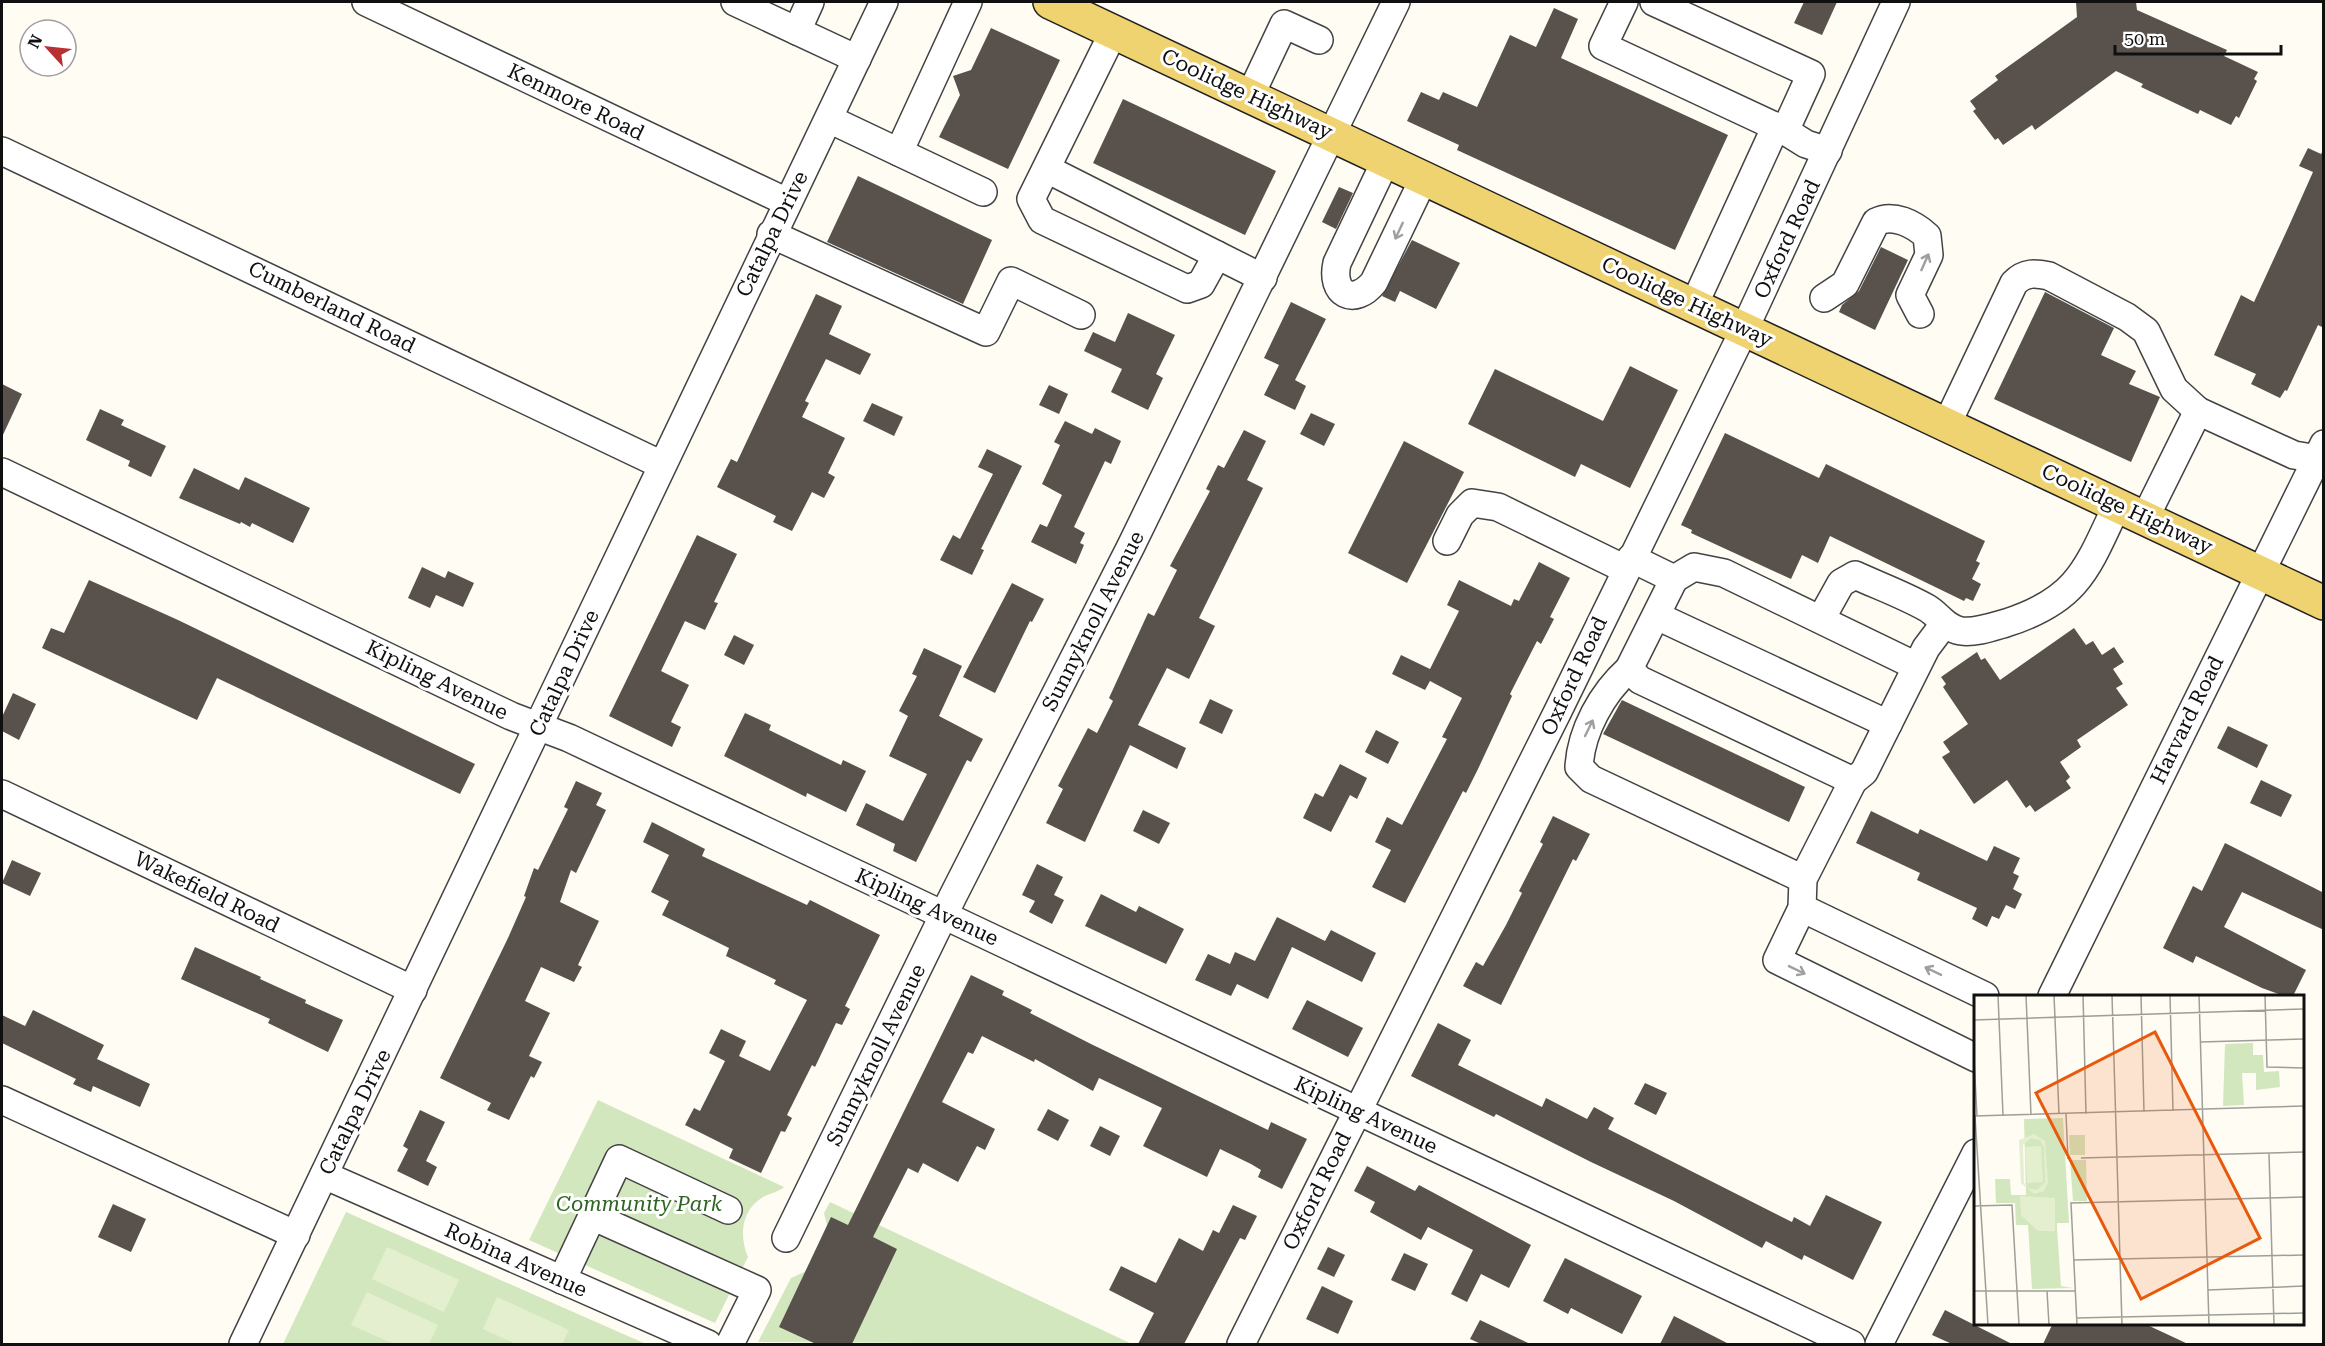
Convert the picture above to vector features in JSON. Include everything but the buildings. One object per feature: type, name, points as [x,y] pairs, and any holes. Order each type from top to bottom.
[{"type":"main road","name":"Coolidge Highway","points":[[1050,2],[2324,603]]},
{"type":"street","name":"Kenmore Road","points":[[366,2],[787,202]]},
{"type":"street","points":[[735,2],[857,59]]},
{"type":"street","points":[[797,31],[810,2]]},
{"type":"street","name":"Catalpa Drive","points":[[243,1344],[771,234],[884,2]]},
{"type":"street","points":[[899,152],[968,2]]},
{"type":"street","name":"Sunnyknoll Avenue","points":[[786,1238],[944,915],[1263,278],[1396,2]]},
{"type":"street","points":[[1624,2],[1603,46],[1780,128],[1806,144],[1828,151]]},
{"type":"street","points":[[1654,2],[1811,74],[1780,128],[1694,305]]},
{"type":"street","name":"Oxford Road","points":[[1241,1344],[1558,711],[1744,330],[1896,2]]},
{"type":"street","points":[[1250,96],[1284,24],[1319,40]]},
{"type":"street","points":[[1114,32],[1031,199],[1042,219],[1187,289],[1201,284],[1217,255]]},
{"type":"street","points":[[829,119],[983,192]]},
{"type":"street","name":"Cumberland Road","points":[[2,151],[662,465]]},
{"type":"street","points":[[1386,160],[1337,263],[1334,276],[1338,287],[1345,294],[1356,296],[1365,293],[1374,282],[1424,178]]},
{"type":"street","points":[[1047,169],[1263,278]]},
{"type":"street","points":[[1824,298],[1845,284],[1876,222],[1894,217],[1927,236],[1929,255],[1910,295],[1920,314]]},
{"type":"street","points":[[771,234],[986,332],[1011,281],[1082,315]]},
{"type":"street","points":[[1947,424],[2014,282],[2021,276],[2035,273],[2049,276],[2118,312],[2146,331],[2174,389],[2198,411],[2294,455],[2321,454]]},
{"type":"street","points":[[1821,619],[1841,583],[1855,575],[1929,609],[1944,624],[1961,631],[1989,628],[2047,607],[2064,594],[2086,570],[2131,511],[2198,411]]},
{"type":"street","name":"Harvard Road","points":[[2052,995],[2321,454]]},
{"type":"street","name":"Kipling Avenue","points":[[2,472],[511,716],[538,726],[944,915],[1851,1344]]},
{"type":"street","points":[[1447,541],[1460,515],[1472,503],[1485,504],[1498,507],[1628,564],[1674,579]]},
{"type":"street","points":[[1803,879],[1592,779],[1579,766],[1580,747],[1609,687],[1629,669],[1674,579],[1694,567],[1724,573],[1917,666]]},
{"type":"street","points":[[1657,616],[1888,724]]},
{"type":"street","points":[[1944,624],[1926,648],[1864,772],[1852,781],[1803,879],[1802,908],[1777,960],[1974,1057]]},
{"type":"street","points":[[1629,669],[1640,680],[1852,781]]},
{"type":"street","name":"Wakefield Road","points":[[2,794],[413,990]]},
{"type":"street","points":[[1802,908],[1983,995]]},
{"type":"street","points":[[2,1100],[296,1235]]},
{"type":"street","points":[[562,1280],[619,1159],[728,1210]]},
{"type":"street","points":[[1879,1344],[1974,1160]]},
{"type":"street","name":"Robina Avenue","points":[[324,1175],[708,1344]]},
{"type":"street","points":[[592,1216],[757,1290],[730,1344]]},
{"type":"green space","name":"Community Park","points":[[598,1100],[784,1187],[756,1202],[746,1216],[743,1241],[748,1257],[715,1323],[529,1240]]},
{"type":"green space","points":[[830,1202],[1132,1344],[758,1342],[791,1278],[811,1269],[829,1234],[824,1213]]},
{"type":"green space","points":[[346,1212],[646,1344],[283,1344]]},
{"type":"green space","points":[[387,1247],[459,1280],[444,1312],[372,1279]]},
{"type":"green space","points":[[367,1292],[438,1325],[429,1344],[394,1344],[351,1325]]},
{"type":"green space","points":[[497,1297],[569,1330],[562,1344],[516,1344],[483,1329]]}]
